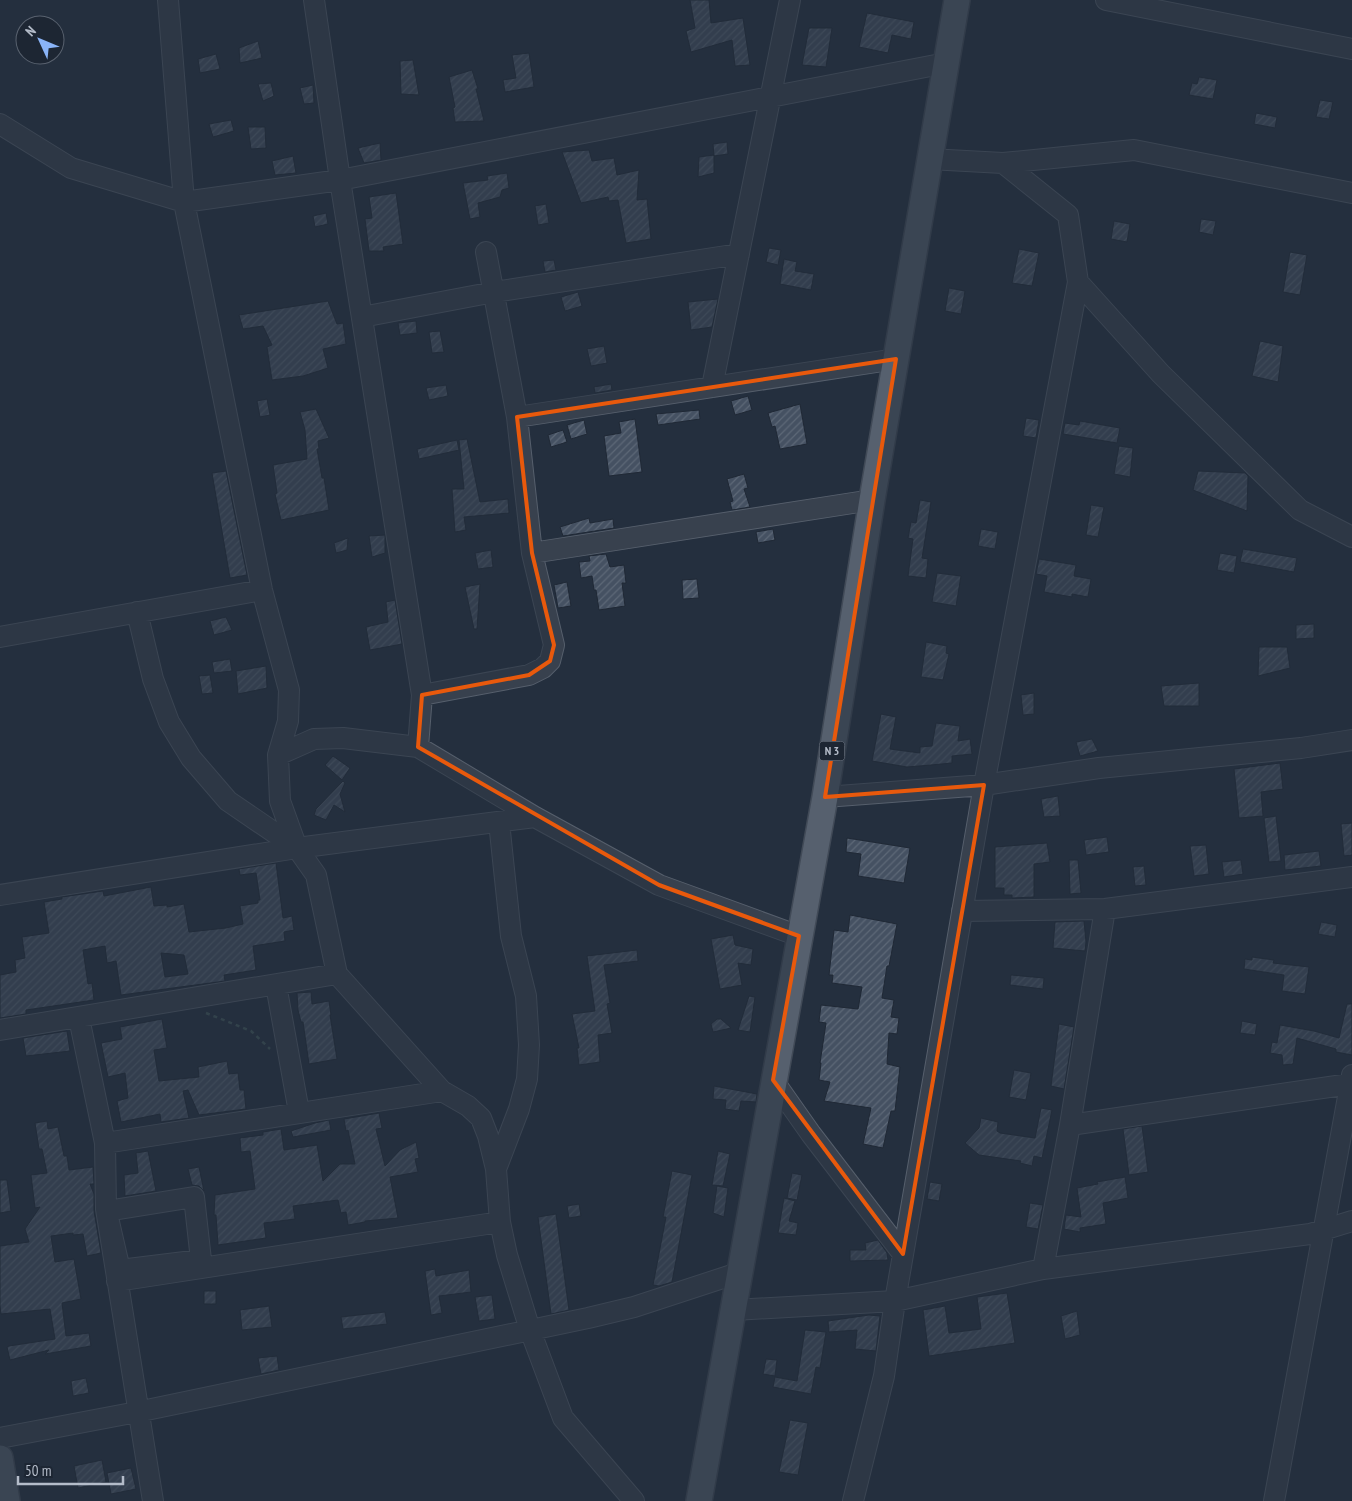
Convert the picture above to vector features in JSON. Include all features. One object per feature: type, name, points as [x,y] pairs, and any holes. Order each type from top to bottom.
[{"type":"main road","name":"N 3","points":[[699,1501],[825,797],[872,500],[956,0]]},
{"type":"main road","points":[[0,1458],[7,1501]]},
{"type":"street","points":[[168,0],[184,202],[262,590],[289,690],[288,721],[278,755],[280,801],[297,848],[316,875],[337,974],[442,1091],[468,1106],[481,1118],[488,1136],[496,1169],[500,1222],[507,1254],[530,1330],[563,1418],[634,1501]]},
{"type":"street","points":[[314,0],[340,180],[422,696],[418,747]]},
{"type":"street","points":[[712,387],[790,0]]},
{"type":"street","points":[[1107,0],[1352,49]]},
{"type":"street","points":[[0,124],[71,168],[184,202],[340,180],[946,63]]},
{"type":"street","points":[[929,160],[1004,163],[1134,150],[1352,194]]},
{"type":"street","points":[[853,1501],[884,1376],[895,1302],[984,786],[1078,282],[1068,215],[1004,163]]},
{"type":"street","points":[[422,696],[529,675],[543,668],[550,661],[554,645],[532,552],[516,417],[486,252]]},
{"type":"street","points":[[362,317],[494,292],[739,254]]},
{"type":"street","points":[[1078,282],[1161,374],[1300,510],[1352,536]]},
{"type":"street","points":[[516,417],[896,359]]},
{"type":"street","points":[[532,552],[872,500]]},
{"type":"street","points":[[0,637],[262,590]]},
{"type":"street","points":[[137,612],[153,679],[168,722],[191,758],[228,801],[297,848]]},
{"type":"street","points":[[278,755],[314,739],[343,738],[418,747],[536,817],[659,885],[799,936]]},
{"type":"street","points":[[825,797],[984,786],[1099,768],[1301,748],[1352,740]]},
{"type":"street","points":[[0,895],[297,848],[536,817]]},
{"type":"street","points":[[496,1169],[519,1109],[527,1079],[529,1045],[526,996],[511,936],[499,822]]},
{"type":"street","points":[[962,911],[1105,908],[1352,877]]},
{"type":"street","points":[[1043,1270],[1070,1125],[1105,908]]},
{"type":"street","points":[[0,1030],[337,974]]},
{"type":"street","points":[[276,984],[299,1112]]},
{"type":"street","points":[[80,1018],[105,1142],[106,1209],[137,1412],[153,1501]]},
{"type":"street","points":[[1070,1125],[1351,1079],[1274,1501]]},
{"type":"street","points":[[773,1080],[811,1134],[904,1254]]},
{"type":"street","points":[[105,1142],[442,1091]]},
{"type":"street","points":[[194,1197],[201,1260],[120,1270],[106,1209],[113,1210],[194,1197]]},
{"type":"street","points":[[734,1310],[895,1302],[1043,1270],[1310,1234],[1352,1221]]},
{"type":"street","points":[[117,1281],[500,1222]]},
{"type":"street","points":[[0,1438],[137,1412],[634,1307],[741,1272]]},
{"type":"path","points":[[177,1001],[251,1031],[272,1052]]},
{"type":"highlighted area","points":[[896,359],[825,797],[984,785],[903,1254],[773,1080],[799,936],[659,885],[418,747],[422,695],[529,675],[550,661],[554,645],[532,553],[517,417]]},
{"type":"building","points":[[690,0],[709,0],[711,23],[743,18],[750,65],[735,66],[732,40],[691,52],[686,31],[695,28]]},
{"type":"building","points":[[867,13],[914,22],[911,39],[892,35],[888,53],[859,47]]},
{"type":"building","points":[[809,28],[832,28],[826,67],[802,65]]},
{"type":"building","points":[[258,41],[262,58],[240,63],[239,48]]},
{"type":"building","points":[[529,53],[534,87],[505,92],[503,80],[516,78],[512,55]]},
{"type":"building","points":[[216,54],[220,69],[200,73],[198,59]]},
{"type":"building","points":[[413,60],[419,95],[401,94],[400,61]]},
{"type":"building","points":[[472,70],[484,121],[455,122],[453,108],[455,107],[449,77]]},
{"type":"building","points":[[1199,77],[1217,80],[1213,99],[1189,95],[1192,83],[1197,84]]},
{"type":"building","points":[[271,83],[274,96],[263,101],[258,84]]},
{"type":"building","points":[[313,85],[314,103],[304,104],[300,88]]},
{"type":"building","points":[[1320,100],[1333,102],[1329,119],[1316,117]]},
{"type":"building","points":[[1256,113],[1277,117],[1275,128],[1254,124]]},
{"type":"building","points":[[231,120],[234,131],[213,137],[209,124]]},
{"type":"building","points":[[248,127],[265,127],[266,148],[251,149]]},
{"type":"building","points":[[727,142],[728,154],[714,156],[713,144]]},
{"type":"building","points":[[380,143],[381,160],[364,163],[358,148]]},
{"type":"building","points":[[589,150],[592,161],[614,158],[617,175],[639,170],[637,200],[647,199],[651,239],[626,243],[618,200],[609,201],[608,197],[581,203],[562,152]]},
{"type":"building","points":[[714,155],[714,173],[698,177],[699,157]]},
{"type":"building","points":[[293,156],[296,173],[275,175],[272,161]]},
{"type":"building","points":[[507,173],[509,188],[502,190],[500,197],[478,203],[480,217],[470,219],[463,183],[488,180],[487,176]]},
{"type":"building","points":[[396,193],[403,244],[383,247],[384,251],[369,251],[365,219],[372,218],[369,197]]},
{"type":"building","points":[[546,204],[549,223],[538,225],[535,206]]},
{"type":"building","points":[[326,213],[328,224],[315,227],[313,216]]},
{"type":"building","points":[[1201,219],[1216,221],[1213,235],[1199,232]]},
{"type":"building","points":[[1114,221],[1130,224],[1127,242],[1111,239]]},
{"type":"building","points":[[769,248],[781,250],[778,265],[766,262]]},
{"type":"building","points":[[1019,249],[1039,253],[1032,286],[1012,283]]},
{"type":"building","points":[[1290,252],[1307,255],[1300,295],[1283,292]]},
{"type":"building","points":[[784,259],[797,262],[795,271],[814,274],[811,290],[780,284]]},
{"type":"building","points":[[554,260],[556,270],[545,272],[543,261]]},
{"type":"building","points":[[949,288],[965,291],[961,314],[945,311]]},
{"type":"building","points":[[578,292],[582,306],[565,311],[561,297]]},
{"type":"building","points":[[718,299],[712,327],[691,330],[688,302]]},
{"type":"building","points":[[328,301],[337,324],[343,323],[346,344],[323,349],[328,368],[303,376],[272,380],[267,347],[272,345],[263,326],[243,329],[239,315]]},
{"type":"building","points":[[416,321],[417,333],[400,335],[398,323]]},
{"type":"building","points":[[440,331],[444,352],[432,353],[429,332]]},
{"type":"building","points":[[1260,341],[1283,346],[1278,382],[1252,376]]},
{"type":"building","points":[[604,346],[607,363],[591,366],[587,349]]},
{"type":"building","points":[[611,384],[612,390],[595,393],[594,387]]},
{"type":"building","points":[[446,385],[448,396],[429,400],[426,388]]},
{"type":"building","points":[[748,396],[752,410],[735,415],[731,401]]},
{"type":"building","points":[[267,399],[270,415],[260,417],[257,401]]},
{"type":"building","points":[[800,404],[807,444],[780,449],[775,426],[772,427],[768,413]]},
{"type":"building","points":[[316,409],[329,438],[318,441],[319,449],[317,449],[329,510],[281,520],[275,494],[277,493],[273,465],[307,459],[305,430],[300,412]]},
{"type":"building","points":[[699,410],[700,419],[658,425],[656,414]]},
{"type":"building","points":[[1026,418],[1039,420],[1036,438],[1023,436]]},
{"type":"building","points":[[635,419],[642,472],[609,476],[604,436],[621,433],[619,422]]},
{"type":"building","points":[[584,420],[587,434],[571,439],[567,425]]},
{"type":"building","points":[[1080,421],[1120,428],[1117,443],[1063,434],[1065,423],[1079,425]]},
{"type":"building","points":[[563,430],[567,442],[551,447],[548,435]]},
{"type":"building","points":[[467,439],[480,502],[508,499],[509,513],[464,517],[466,530],[455,532],[452,489],[464,489],[459,440]]},
{"type":"building","points":[[457,440],[459,450],[419,459],[417,449]]},
{"type":"building","points":[[1119,446],[1133,448],[1130,477],[1114,474]]},
{"type":"building","points":[[226,471],[247,575],[230,578],[212,473]]},
{"type":"building","points":[[1198,471],[1245,473],[1248,476],[1247,511],[1193,490]]},
{"type":"building","points":[[744,474],[748,488],[744,489],[750,507],[732,510],[730,502],[733,501],[727,479]]},
{"type":"building","points":[[920,500],[931,502],[922,558],[928,559],[926,578],[908,576],[913,539],[908,538],[911,522],[916,523]]},
{"type":"building","points":[[1091,505],[1104,507],[1098,537],[1086,535]]},
{"type":"building","points":[[589,518],[590,523],[613,519],[614,528],[563,536],[560,527]]},
{"type":"building","points":[[773,529],[775,540],[758,543],[756,532]]},
{"type":"building","points":[[981,529],[998,532],[995,549],[978,546]]},
{"type":"building","points":[[385,535],[385,553],[372,557],[369,536]]},
{"type":"building","points":[[348,538],[347,550],[336,553],[334,543]]},
{"type":"building","points":[[1243,549],[1297,558],[1294,572],[1240,562]]},
{"type":"building","points":[[491,550],[493,567],[478,569],[475,553]]},
{"type":"building","points":[[1220,553],[1237,556],[1234,573],[1217,570]]},
{"type":"building","points":[[606,554],[610,567],[624,565],[626,583],[622,583],[625,606],[599,610],[592,576],[581,578],[579,562],[590,561],[589,556]]},
{"type":"building","points":[[1039,559],[1076,565],[1074,576],[1091,579],[1088,597],[1072,594],[1072,597],[1044,592],[1047,576],[1036,574]]},
{"type":"building","points":[[937,573],[961,576],[956,606],[932,602]]},
{"type":"building","points":[[697,579],[699,598],[683,599],[682,580]]},
{"type":"building","points":[[567,582],[571,606],[558,608],[554,585]]},
{"type":"building","points":[[480,584],[477,629],[474,629],[465,587]]},
{"type":"building","points":[[395,600],[402,644],[370,650],[366,627],[388,622],[386,602]]},
{"type":"building","points":[[226,617],[232,630],[214,635],[210,621]]},
{"type":"building","points":[[1314,624],[1314,638],[1296,639],[1296,625]]},
{"type":"building","points":[[926,642],[947,646],[946,653],[949,654],[943,680],[921,677]]},
{"type":"building","points":[[1259,647],[1287,647],[1290,668],[1258,676]]},
{"type":"building","points":[[230,659],[232,671],[214,673],[212,662]]},
{"type":"building","points":[[266,666],[267,688],[238,694],[236,671]]},
{"type":"building","points":[[210,675],[213,693],[202,694],[199,676]]},
{"type":"building","points":[[1199,683],[1199,706],[1164,706],[1161,686]]},
{"type":"building","points":[[1034,693],[1034,714],[1023,715],[1021,695]]},
{"type":"building","points":[[881,714],[896,717],[890,749],[920,753],[920,747],[932,746],[936,723],[960,726],[958,741],[970,739],[972,754],[952,756],[952,763],[907,767],[872,761]]},
{"type":"building","points":[[1092,739],[1098,751],[1080,756],[1076,742]]},
{"type":"building","points":[[333,756],[350,768],[342,780],[325,765]]},
{"type":"building","points":[[1280,763],[1283,789],[1261,792],[1263,816],[1239,818],[1234,769]]},
{"type":"building","points":[[343,781],[345,783],[340,794],[345,812],[334,805],[326,820],[314,815],[316,809]]},
{"type":"building","points":[[1058,796],[1060,816],[1044,817],[1041,799]]},
{"type":"building","points":[[1276,816],[1281,861],[1269,862],[1264,818]]},
{"type":"building","points":[[1352,823],[1352,855],[1344,856],[1341,824]]},
{"type":"building","points":[[1107,837],[1109,852],[1086,855],[1084,840]]},
{"type":"building","points":[[847,838],[910,848],[904,883],[858,876],[861,854],[846,852]]},
{"type":"building","points":[[1047,843],[1050,862],[1034,864],[1034,897],[1012,898],[1012,895],[1004,895],[1004,888],[995,888],[995,847]]},
{"type":"building","points":[[1206,845],[1209,874],[1194,876],[1190,846]]},
{"type":"building","points":[[1319,851],[1321,866],[1285,870],[1284,855]]},
{"type":"building","points":[[1069,860],[1078,860],[1081,893],[1070,894]]},
{"type":"building","points":[[1241,860],[1243,874],[1224,877],[1222,862]]},
{"type":"building","points":[[276,863],[283,918],[292,916],[294,930],[284,932],[285,941],[253,946],[256,970],[224,975],[225,981],[121,995],[116,961],[107,963],[105,946],[83,950],[88,984],[92,983],[94,1000],[26,1010],[26,1014],[0,1018],[0,975],[16,972],[15,960],[25,958],[22,937],[49,933],[44,902],[62,899],[62,897],[103,891],[104,896],[151,887],[154,906],[167,905],[167,907],[184,904],[189,932],[226,928],[243,924],[240,906],[258,903],[258,900],[260,900],[256,873],[240,875],[239,869]],"holes":[[[161,953],[184,955],[188,974],[165,977]]]},
{"type":"building","points":[[1144,866],[1146,885],[1135,886],[1133,867]]},
{"type":"building","points":[[850,915],[897,924],[882,998],[894,1000],[891,1017],[899,1018],[897,1034],[889,1033],[887,1064],[900,1067],[895,1111],[891,1111],[883,1148],[863,1144],[871,1108],[824,1101],[830,1082],[819,1080],[826,1023],[819,1022],[821,1005],[858,1009],[862,987],[832,983],[833,975],[829,975],[834,930],[848,932]]},
{"type":"building","points":[[1084,921],[1085,951],[1053,948],[1055,922]]},
{"type":"building","points":[[1321,922],[1337,925],[1335,937],[1318,934]]},
{"type":"building","points":[[733,935],[735,945],[753,949],[751,965],[738,963],[742,985],[720,989],[711,939]]},
{"type":"building","points":[[637,950],[638,961],[604,965],[610,1003],[607,1004],[612,1033],[598,1035],[600,1062],[579,1065],[577,1048],[579,1048],[572,1014],[595,1011],[587,956]]},
{"type":"building","points":[[1252,957],[1274,960],[1273,963],[1309,967],[1305,994],[1282,991],[1284,975],[1244,969],[1245,959],[1252,960]]},
{"type":"building","points":[[1011,975],[1044,978],[1043,989],[1010,985]]},
{"type":"building","points":[[311,992],[312,1004],[329,1001],[337,1059],[309,1064],[303,1022],[301,1022],[298,1010],[297,993]]},
{"type":"building","points":[[749,996],[755,997],[750,1032],[738,1030]]},
{"type":"building","points":[[1347,1004],[1352,1004],[1352,1055],[1336,1052],[1336,1049],[1297,1038],[1293,1064],[1283,1065],[1282,1055],[1270,1053],[1272,1042],[1277,1043],[1280,1025],[1339,1038]]},
{"type":"building","points":[[162,1019],[167,1048],[154,1050],[159,1081],[199,1077],[198,1067],[227,1061],[229,1074],[238,1073],[240,1090],[244,1090],[246,1109],[199,1115],[188,1090],[183,1091],[189,1118],[161,1122],[160,1114],[121,1122],[117,1101],[128,1098],[125,1073],[108,1077],[101,1043],[122,1039],[120,1027]]},
{"type":"building","points":[[717,1019],[721,1019],[731,1028],[713,1032],[711,1024]]},
{"type":"building","points":[[1242,1021],[1257,1024],[1255,1035],[1240,1033]]},
{"type":"building","points":[[1059,1024],[1074,1027],[1064,1089],[1051,1086]]},
{"type":"building","points":[[67,1031],[70,1051],[26,1056],[23,1038]]},
{"type":"building","points":[[1014,1070],[1031,1073],[1026,1100],[1009,1097]]},
{"type":"building","points":[[714,1086],[757,1094],[756,1102],[741,1101],[739,1111],[725,1109],[726,1100],[713,1099]]},
{"type":"building","points":[[1041,1108],[1052,1110],[1042,1158],[1034,1156],[1032,1166],[1020,1163],[1021,1161],[979,1155],[965,1143],[979,1128],[981,1118],[998,1122],[997,1131],[1000,1133],[1035,1138]]},
{"type":"building","points":[[379,1113],[382,1128],[376,1129],[385,1166],[400,1150],[416,1142],[419,1158],[415,1159],[418,1172],[390,1177],[398,1218],[365,1221],[348,1225],[346,1212],[341,1213],[338,1200],[293,1206],[295,1219],[264,1223],[266,1238],[218,1245],[216,1215],[214,1215],[215,1195],[255,1189],[250,1151],[241,1152],[240,1138],[263,1135],[263,1132],[281,1129],[284,1150],[317,1145],[323,1181],[340,1164],[355,1164],[344,1119]]},
{"type":"building","points":[[329,1120],[331,1130],[293,1137],[291,1131]]},
{"type":"building","points":[[47,1121],[48,1129],[58,1127],[64,1156],[67,1156],[69,1170],[93,1167],[94,1184],[90,1184],[94,1194],[94,1211],[101,1253],[87,1256],[83,1234],[73,1235],[73,1233],[51,1236],[55,1262],[74,1259],[81,1299],[62,1303],[66,1336],[89,1333],[91,1346],[45,1354],[49,1350],[10,1360],[7,1347],[9,1346],[55,1339],[50,1309],[1,1314],[0,1306],[0,1246],[29,1242],[25,1229],[40,1207],[35,1208],[31,1175],[47,1173],[42,1149],[39,1149],[35,1123]]},
{"type":"building","points":[[1142,1126],[1148,1172],[1129,1175],[1123,1129]]},
{"type":"building","points":[[148,1151],[156,1191],[125,1196],[124,1175],[138,1173],[136,1153]]},
{"type":"building","points":[[718,1151],[730,1154],[723,1186],[712,1185]]},
{"type":"building","points":[[199,1167],[204,1191],[199,1186],[192,1185],[188,1169]]},
{"type":"building","points":[[672,1171],[692,1175],[672,1282],[659,1286],[653,1285],[666,1217],[663,1217]]},
{"type":"building","points":[[792,1173],[802,1175],[797,1200],[787,1198]]},
{"type":"building","points":[[1125,1177],[1128,1198],[1103,1203],[1106,1224],[1080,1228],[1080,1232],[1064,1229],[1066,1215],[1081,1217],[1077,1188]]},
{"type":"building","points":[[0,1180],[7,1180],[11,1211],[0,1213]]},
{"type":"building","points":[[930,1182],[942,1184],[939,1201],[927,1199]]},
{"type":"building","points":[[717,1186],[728,1188],[724,1217],[713,1213]]},
{"type":"building","points":[[784,1198],[795,1201],[789,1221],[798,1223],[796,1235],[778,1233]]},
{"type":"building","points":[[1030,1203],[1043,1205],[1038,1229],[1026,1227]]},
{"type":"building","points":[[579,1204],[581,1216],[569,1218],[567,1206]]},
{"type":"building","points":[[556,1214],[569,1310],[551,1314],[538,1217]]},
{"type":"building","points":[[878,1240],[887,1253],[888,1260],[850,1261],[850,1250],[866,1250],[865,1243]]},
{"type":"building","points":[[435,1269],[436,1276],[469,1270],[471,1292],[439,1296],[442,1313],[431,1315],[425,1271]]},
{"type":"building","points":[[204,1291],[216,1291],[216,1304],[204,1304]]},
{"type":"building","points":[[1007,1293],[1015,1343],[929,1356],[923,1310],[945,1306],[949,1333],[981,1329],[977,1297]]},
{"type":"building","points":[[492,1295],[495,1319],[479,1321],[475,1297]]},
{"type":"building","points":[[269,1306],[272,1327],[242,1330],[240,1310]]},
{"type":"building","points":[[1077,1311],[1080,1335],[1065,1339],[1061,1316]]},
{"type":"building","points":[[385,1312],[387,1324],[343,1329],[341,1317]]},
{"type":"building","points":[[869,1315],[880,1316],[876,1351],[855,1349],[857,1330],[829,1332],[828,1321]]},
{"type":"building","points":[[805,1330],[826,1332],[820,1368],[816,1367],[811,1394],[773,1387],[775,1377],[797,1381]]},
{"type":"building","points":[[277,1356],[279,1370],[261,1374],[258,1358]]},
{"type":"building","points":[[766,1359],[777,1360],[775,1376],[763,1374]]},
{"type":"building","points":[[86,1378],[89,1393],[73,1396],[71,1381]]},
{"type":"building","points":[[790,1420],[808,1423],[798,1475],[779,1472]]},
{"type":"building","points":[[102,1460],[106,1482],[78,1488],[74,1466]]},
{"type":"building","points":[[131,1468],[136,1489],[111,1494],[107,1473]]}]
